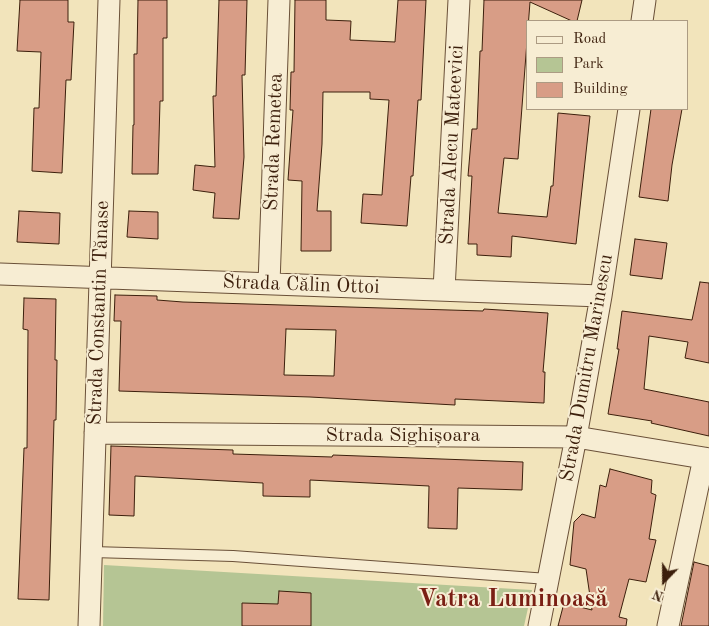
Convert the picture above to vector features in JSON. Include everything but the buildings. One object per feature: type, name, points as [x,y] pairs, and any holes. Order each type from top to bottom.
[{"type":"street","name":"Strada Constantin Tănase","points":[[89,626],[109,0]]},
{"type":"street","name":"Strada Remetea","points":[[269,284],[279,0]]},
{"type":"street","name":"Strada Alecu Mateevici","points":[[444,290],[458,0]]},
{"type":"street","points":[[642,20],[645,0]]},
{"type":"street","name":"Strada Dumitru Marinescu","points":[[538,626],[576,437],[601,296],[629,110]]},
{"type":"street","name":"Strada Călin Ottoi","points":[[0,274],[601,296]]},
{"type":"street","name":"Strada Sighișoara","points":[[95,434],[576,437],[706,459]]},
{"type":"street","points":[[668,626],[706,459]]},
{"type":"lane","points":[[92,552],[233,556],[548,579]]},
{"type":"green space","points":[[104,565],[532,590],[524,626],[103,626]]},
{"type":"district","name":"Vatra Luminoasă","points":[[513,599]]}]
